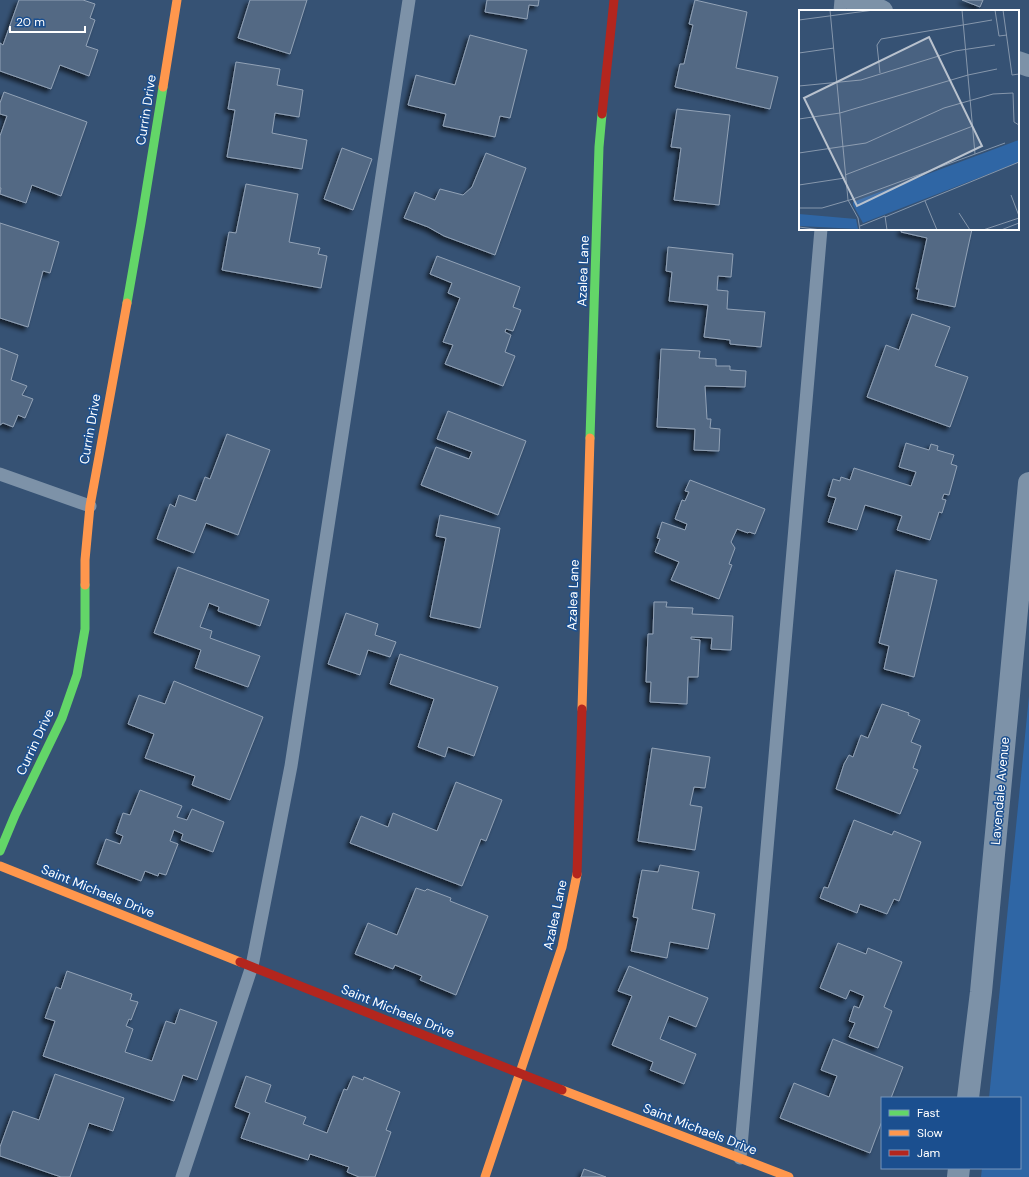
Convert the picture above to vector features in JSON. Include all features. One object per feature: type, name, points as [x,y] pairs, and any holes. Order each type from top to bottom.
[{"type":"street","name":"Currin Drive","points":[[0,851],[15,815],[62,718],[77,675],[85,630],[85,560],[90,506],[141,223],[177,0]]},
{"type":"street","name":"Azalea Lane","points":[[485,1177],[562,947],[577,872],[599,147],[614,0]]},
{"type":"street","points":[[853,0],[879,10]]},
{"type":"street","points":[[1019,62],[1029,66]]},
{"type":"street","name":"Lavendale Avenue","points":[[968,1097],[982,992],[1029,484]]},
{"type":"street","name":"Saint Michaels Drive","points":[[0,866],[520,1074],[740,1158],[767,1174],[789,1177]]},
{"type":"lane","points":[[182,1177],[252,966],[291,766],[408,0]]},
{"type":"lane","points":[[840,10],[841,0]]},
{"type":"lane","points":[[740,1158],[821,230]]},
{"type":"lane","points":[[0,474],[90,506]]},
{"type":"shaded area","points":[[1029,696],[1029,1177],[981,1177],[982,1169],[1021,1169],[1021,1097],[989,1097]]},
{"type":"building","points":[[19,0],[83,0],[95,4],[90,18],[95,20],[86,46],[98,50],[89,76],[60,65],[51,89],[0,71],[0,43],[3,45]]},
{"type":"building","points":[[250,0],[307,0],[290,54],[238,38]]},
{"type":"building","points":[[487,0],[539,0],[538,6],[529,5],[527,19],[485,12]]},
{"type":"building","points":[[695,0],[747,12],[736,68],[778,77],[770,109],[675,87],[680,64],[684,64],[693,25],[689,24]]},
{"type":"building","points":[[962,0],[983,0],[980,7]]},
{"type":"building","points":[[470,35],[527,50],[510,118],[500,116],[495,137],[443,126],[446,114],[408,105],[416,75],[455,85]]},
{"type":"building","points":[[236,62],[280,69],[277,85],[303,90],[299,117],[275,113],[272,133],[307,140],[302,169],[227,157],[235,110],[228,109]]},
{"type":"building","points":[[4,92],[87,122],[61,196],[32,185],[26,203],[0,194],[0,136],[7,116],[0,114],[0,103]]},
{"type":"building","points":[[677,109],[730,115],[719,205],[674,200],[681,148],[671,147]]},
{"type":"building","points":[[342,148],[372,159],[353,210],[324,199]]},
{"type":"building","points":[[486,153],[526,168],[495,255],[444,236],[428,227],[404,218],[415,192],[435,200],[440,189],[463,195],[472,187]]},
{"type":"building","points":[[246,184],[298,194],[289,242],[320,248],[318,254],[327,256],[321,288],[222,270],[229,232],[236,233]]},
{"type":"building","points":[[0,223],[59,242],[50,273],[43,271],[28,327],[0,318]]},
{"type":"building","points":[[902,230],[972,230],[955,307],[917,299],[919,289],[916,289],[927,238],[901,232]]},
{"type":"building","points":[[668,247],[733,254],[731,277],[718,276],[717,290],[728,291],[727,309],[765,312],[761,347],[730,344],[730,340],[704,337],[708,305],[669,301],[672,272],[666,271]]},
{"type":"building","points":[[437,256],[520,287],[513,307],[521,310],[513,331],[506,329],[505,332],[511,335],[505,352],[515,356],[503,386],[445,364],[453,345],[443,342],[460,298],[448,293],[452,283],[430,274]]},
{"type":"building","points":[[912,314],[950,327],[935,366],[968,377],[950,427],[867,397],[886,345],[899,350]]},
{"type":"building","points":[[0,348],[18,355],[11,380],[27,386],[22,395],[33,399],[25,418],[18,415],[13,427],[3,423],[0,425]]},
{"type":"building","points":[[661,349],[700,351],[699,358],[716,359],[716,366],[730,366],[730,370],[746,371],[745,387],[705,386],[707,419],[711,419],[710,428],[720,429],[719,451],[694,450],[695,429],[657,427]]},
{"type":"building","points":[[448,411],[526,441],[498,515],[421,485],[436,447],[469,459],[472,452],[437,439]]},
{"type":"building","points":[[227,434],[270,450],[238,535],[206,523],[194,553],[157,539],[170,504],[175,507],[179,495],[196,501],[205,477],[210,479]]},
{"type":"building","points":[[906,443],[929,450],[931,444],[938,446],[937,450],[954,455],[951,464],[957,466],[949,495],[944,494],[942,499],[946,500],[942,513],[939,512],[930,540],[897,530],[902,516],[865,505],[857,530],[828,522],[836,498],[828,496],[833,479],[840,481],[841,477],[850,480],[854,468],[911,486],[916,472],[899,467]]},
{"type":"building","points":[[690,480],[765,509],[755,534],[737,529],[731,542],[735,548],[729,564],[732,565],[719,599],[671,580],[679,562],[655,552],[660,539],[657,538],[662,522],[685,530],[687,524],[675,519],[682,500],[685,501],[689,492],[685,491]]},
{"type":"building","points":[[440,515],[500,528],[480,628],[430,617],[446,538],[436,536]]},
{"type":"building","points":[[178,567],[269,600],[260,626],[218,611],[219,607],[209,603],[200,627],[212,631],[210,638],[260,656],[248,687],[195,668],[201,650],[154,633]]},
{"type":"building","points":[[896,570],[937,580],[914,677],[884,669],[889,646],[879,643]]},
{"type":"building","points":[[654,602],[667,602],[666,607],[693,608],[692,614],[733,616],[731,650],[711,649],[712,638],[691,637],[691,639],[700,640],[698,677],[688,677],[687,704],[650,702],[651,682],[646,682],[648,634],[653,634]]},
{"type":"building","points":[[346,613],[378,624],[375,635],[396,642],[390,657],[368,650],[360,675],[328,664]]},
{"type":"building","points":[[400,654],[498,687],[474,756],[448,747],[445,757],[418,747],[434,699],[390,684]]},
{"type":"building","points":[[174,681],[263,717],[230,800],[192,785],[195,776],[145,758],[154,734],[128,724],[139,695],[165,704]]},
{"type":"building","points":[[882,704],[909,713],[908,715],[920,720],[911,742],[921,746],[913,768],[918,770],[900,814],[836,789],[844,764],[849,755],[853,757],[861,735],[868,738]]},
{"type":"building","points":[[652,748],[710,757],[705,788],[694,787],[690,805],[702,807],[695,850],[638,841]]},
{"type":"building","points":[[456,782],[502,800],[486,841],[481,839],[462,886],[350,843],[361,816],[388,827],[393,813],[437,831]]},
{"type":"building","points":[[140,790],[182,806],[177,817],[187,820],[192,809],[224,822],[213,852],[181,840],[183,834],[174,830],[170,841],[178,844],[166,875],[159,873],[158,876],[145,871],[141,881],[97,864],[106,839],[120,844],[123,836],[116,833],[123,813],[130,815]]},
{"type":"building","points":[[854,820],[892,835],[894,831],[921,842],[899,901],[894,899],[887,914],[860,904],[857,913],[820,898],[824,887],[828,888]]},
{"type":"building","points":[[660,865],[699,872],[692,909],[715,914],[708,949],[670,942],[667,958],[631,951],[638,918],[633,917],[642,870],[658,872]]},
{"type":"building","points":[[416,888],[425,891],[427,889],[451,898],[450,901],[488,916],[456,995],[420,980],[422,976],[395,965],[393,969],[355,954],[368,923],[397,935]]},
{"type":"building","points":[[838,943],[866,954],[868,948],[902,962],[884,1007],[892,1011],[878,1048],[849,1037],[855,1023],[849,1021],[854,1006],[859,1008],[864,996],[850,990],[846,999],[820,988]]},
{"type":"building","points":[[629,966],[708,998],[696,1027],[669,1016],[660,1039],[696,1054],[684,1084],[650,1070],[653,1062],[612,1045],[632,996],[618,991]]},
{"type":"building","points":[[67,971],[132,994],[130,1000],[138,1002],[131,1020],[129,1019],[126,1026],[133,1029],[125,1052],[152,1061],[166,1021],[175,1024],[180,1009],[217,1022],[197,1080],[183,1075],[174,1101],[43,1056],[55,1021],[45,1018],[56,987],[61,989]]},
{"type":"building","points":[[833,1039],[903,1067],[891,1097],[881,1097],[881,1124],[870,1153],[780,1118],[794,1083],[829,1097],[837,1076],[821,1070]]},
{"type":"building","points":[[55,1074],[124,1098],[113,1131],[89,1123],[70,1177],[61,1177],[0,1156],[0,1147],[13,1111],[39,1120]]},
{"type":"building","points":[[246,1076],[271,1085],[265,1102],[306,1117],[303,1124],[327,1133],[344,1089],[347,1090],[353,1076],[363,1080],[364,1077],[400,1092],[386,1130],[391,1132],[375,1177],[359,1177],[347,1172],[349,1167],[310,1154],[308,1160],[241,1138],[250,1113],[235,1107]]},
{"type":"building","points":[[584,1169],[606,1177],[581,1177]]},
{"type":"traffic: fast","points":[[127,303],[163,87]]},
{"type":"traffic: fast","points":[[590,438],[599,147],[602,114]]},
{"type":"traffic: fast","points":[[0,851],[15,815],[62,718],[77,675],[85,629],[85,585]]},
{"type":"traffic: slow","points":[[163,87],[177,0]]},
{"type":"traffic: slow","points":[[85,585],[85,560],[90,506],[127,303]]},
{"type":"traffic: slow","points":[[582,709],[590,438]]},
{"type":"traffic: slow","points":[[0,866],[240,962]]},
{"type":"traffic: slow","points":[[485,1177],[562,947],[577,874]]},
{"type":"traffic: slow","points":[[562,1090],[789,1177]]},
{"type":"traffic: jam","points":[[602,114],[614,0]]},
{"type":"traffic: jam","points":[[577,874],[582,709]]},
{"type":"traffic: jam","points":[[240,962],[562,1090]]}]
